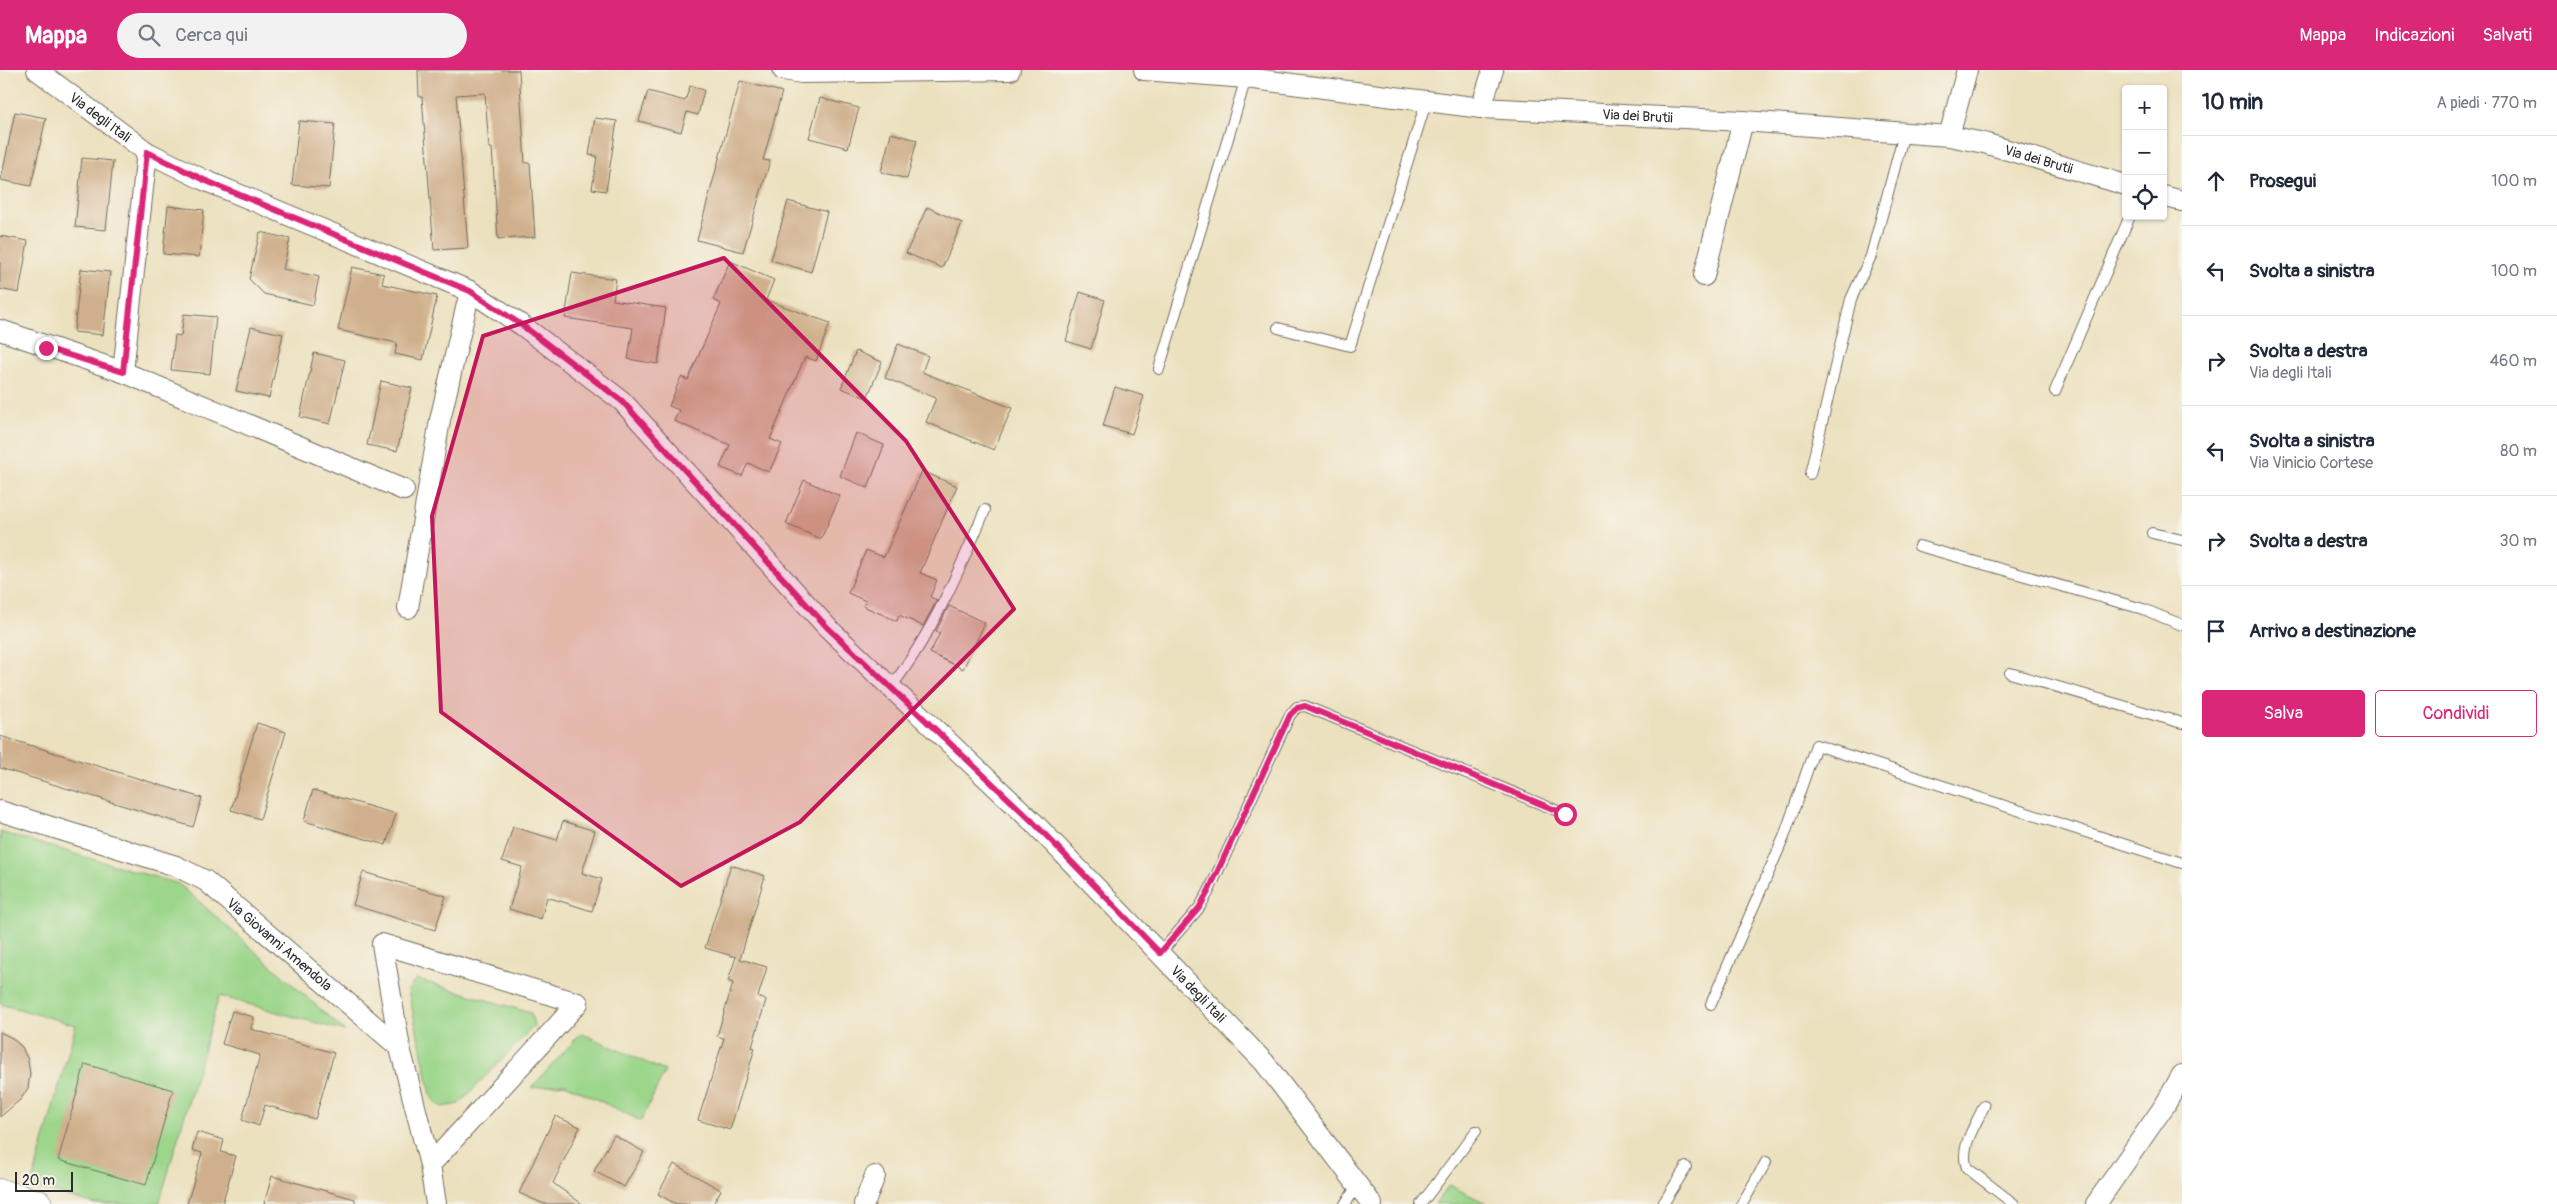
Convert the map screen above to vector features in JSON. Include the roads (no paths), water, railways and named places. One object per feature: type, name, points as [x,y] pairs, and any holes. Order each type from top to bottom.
[{"type":"street","name":"Via degli Itali","points":[[37,70],[147,152],[204,180],[470,291],[523,326],[622,401],[827,627],[1033,822],[1264,1062],[1372,1204]]},
{"type":"street","points":[[787,70],[802,73],[1010,70]]},
{"type":"street","name":"Via dei Brutii","points":[[1146,70],[1246,78],[1481,108],[1743,121],[1949,136],[1984,143],[2122,184]]},
{"type":"street","points":[[1481,108],[1493,70]]},
{"type":"street","points":[[1949,136],[1967,70]]},
{"type":"street","points":[[1704,276],[1743,121]]},
{"type":"street","points":[[123,372],[147,152]]},
{"type":"street","points":[[2167,197],[2182,201]]},
{"type":"street","points":[[408,608],[440,420],[470,291]]},
{"type":"street","points":[[0,330],[123,372],[404,490]]},
{"type":"street","name":"Via Giovanni Amendola","points":[[0,811],[176,866],[206,881],[400,1048]]},
{"type":"street","points":[[430,1165],[578,1003],[382,944],[400,1048],[430,1165],[437,1202]]},
{"type":"street","points":[[2096,1204],[2165,1105],[2182,1074]]},
{"type":"street","points":[[864,1204],[874,1176]]},
{"type":"street","points":[[0,1192],[38,1204]]},
{"type":"lane","points":[[1159,368],[1246,78]]},
{"type":"lane","points":[[1278,328],[1350,346],[1427,100]]},
{"type":"lane","points":[[1810,474],[1851,299],[1871,256],[1904,133]]},
{"type":"lane","points":[[2055,391],[2128,220]]},
{"type":"lane","points":[[891,687],[910,663],[952,586],[985,510]]},
{"type":"lane","points":[[2152,533],[2182,540]]},
{"type":"lane","points":[[1919,546],[2143,609],[2182,624]]},
{"type":"lane","points":[[2010,673],[2182,723]]},
{"type":"lane","points":[[1160,953],[1199,908],[1208,892],[1290,715],[1297,708],[1305,706],[1565,814]]},
{"type":"lane","points":[[1711,1004],[1784,836],[1816,745],[2182,863]]},
{"type":"lane","points":[[1984,1106],[1964,1151],[1964,1160],[1967,1168],[2014,1204]]},
{"type":"lane","points":[[1421,1204],[1476,1131]]},
{"type":"lane","points":[[1742,1204],[1766,1162]]},
{"type":"lane","points":[[1663,1204],[1686,1167]]},
{"type":"lane","points":[[1346,1204],[1358,1185]]}]
